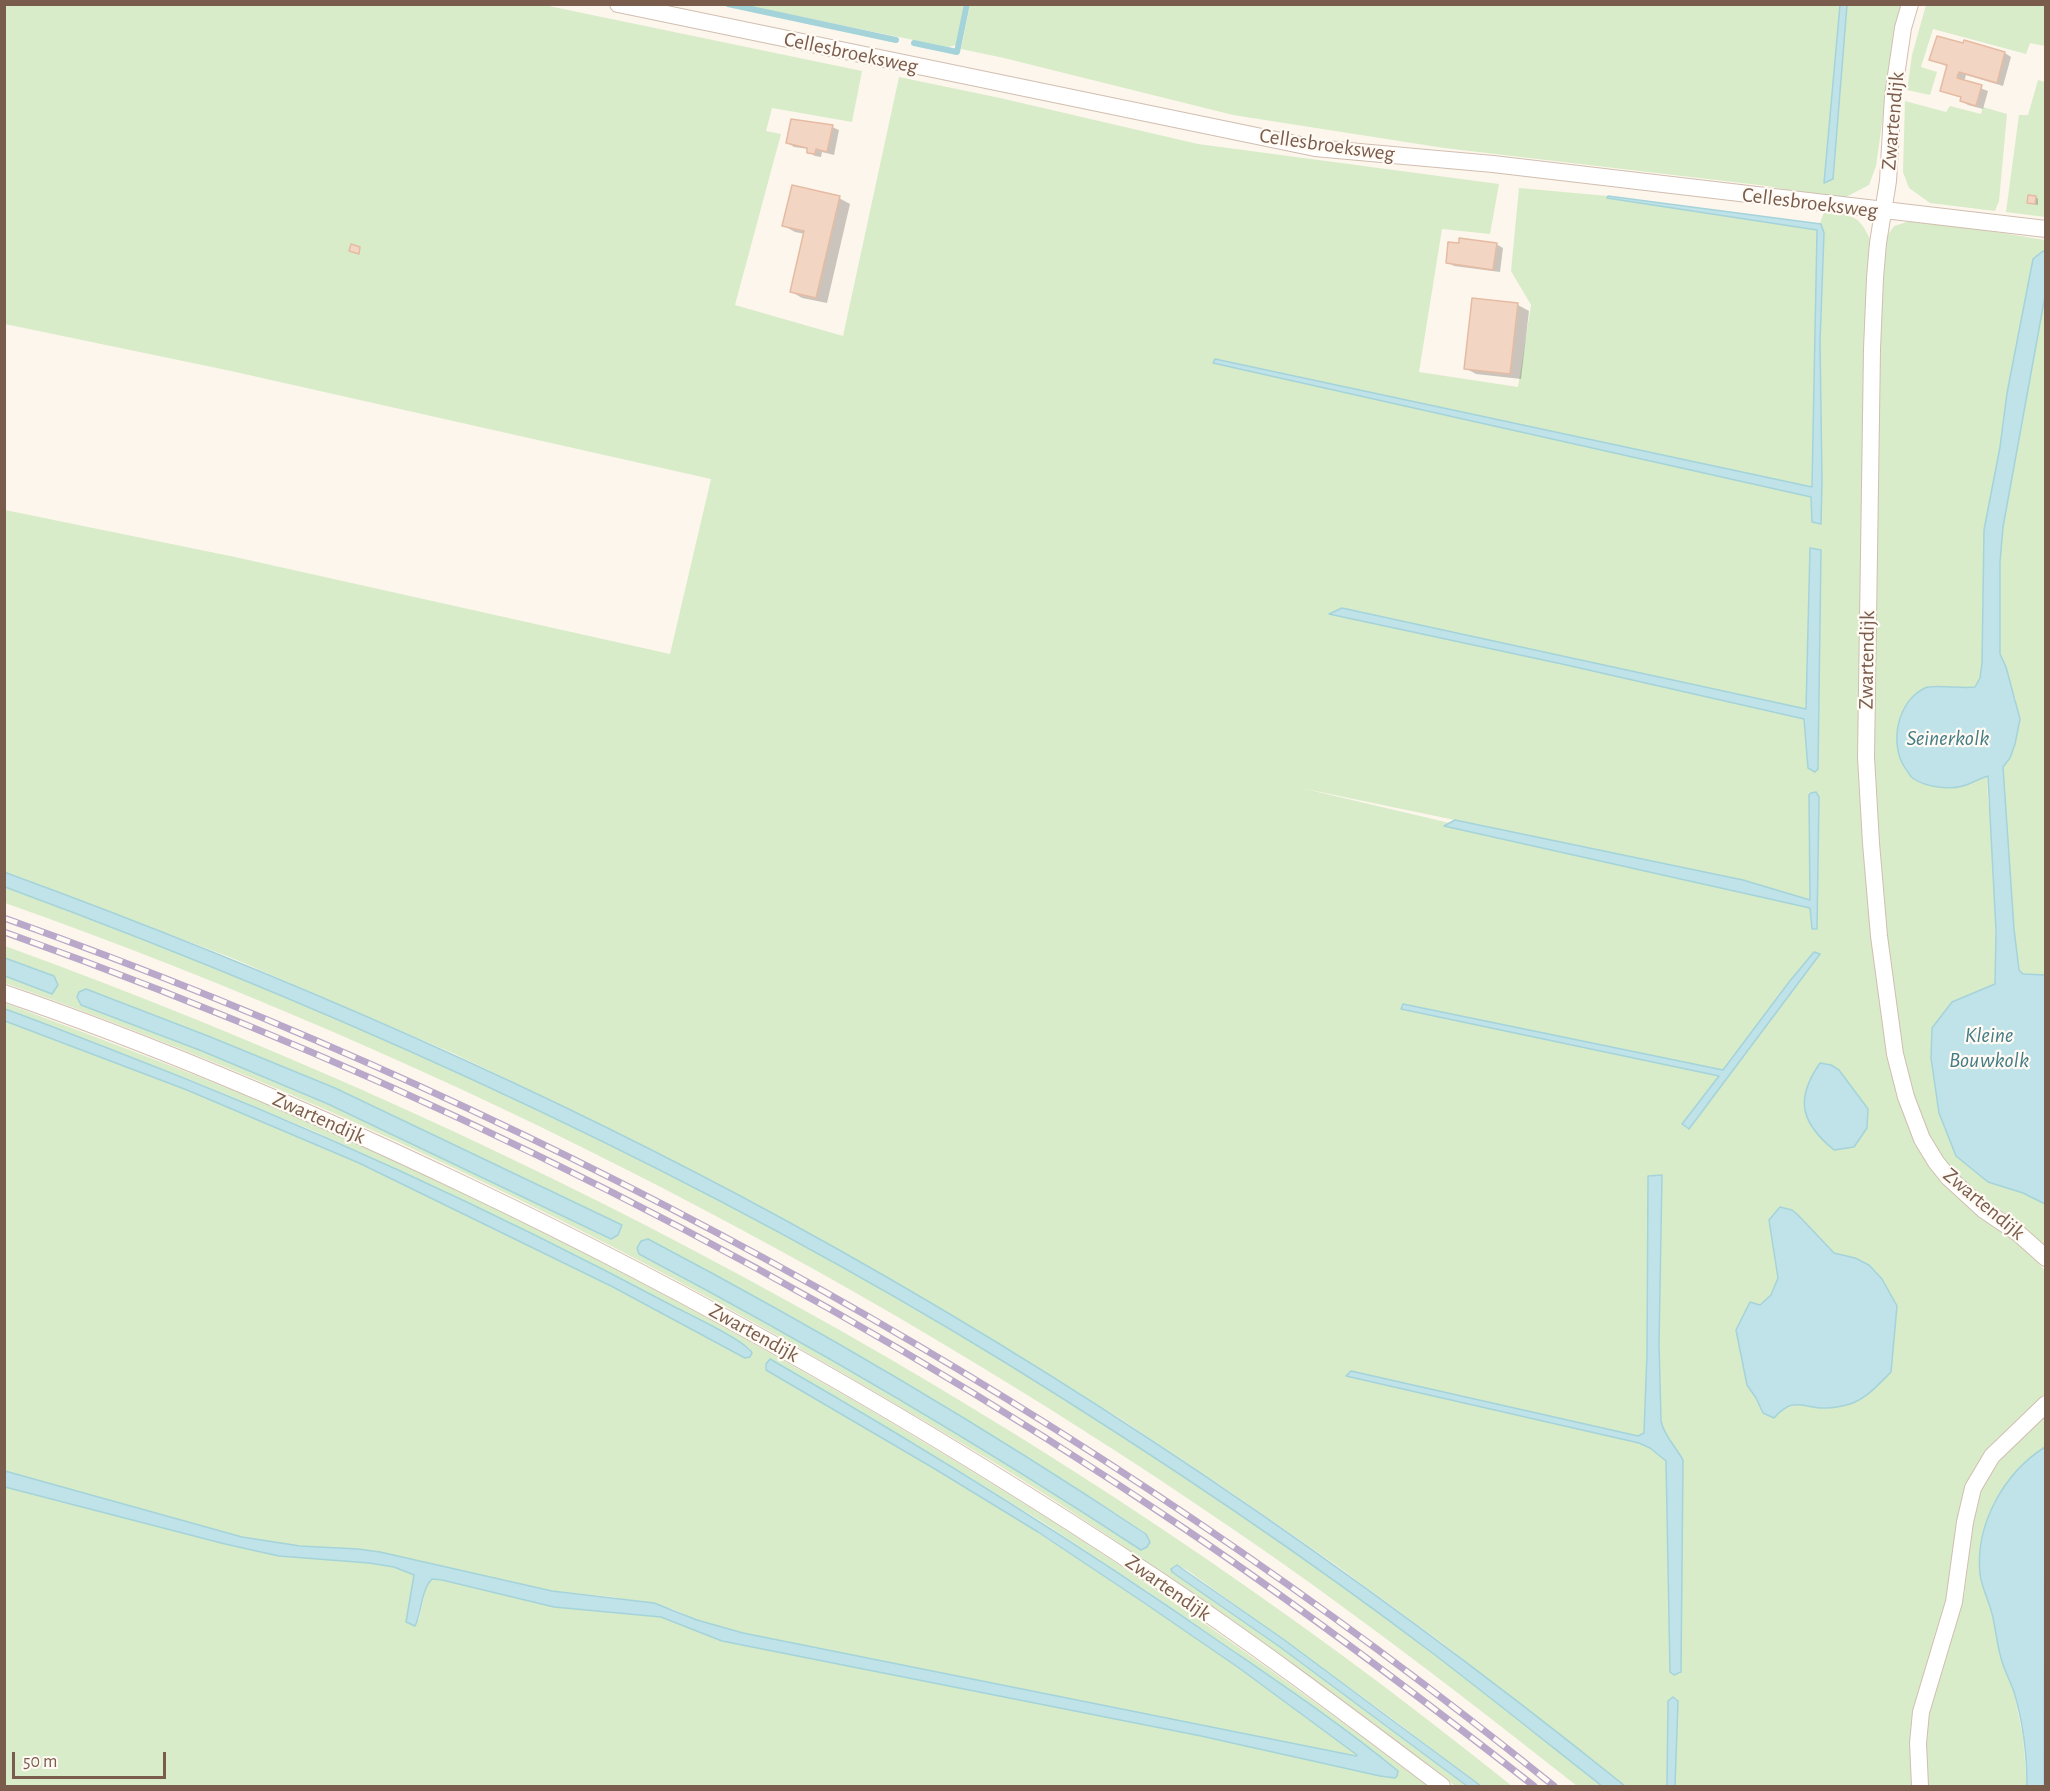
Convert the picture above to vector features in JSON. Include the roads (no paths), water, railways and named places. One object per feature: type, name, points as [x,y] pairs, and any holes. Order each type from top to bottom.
[{"type":"street","name":"Cellesbroeksweg","points":[[618,4],[1315,148],[1493,164],[2046,229]]},
{"type":"street","name":"Zwartendijk","points":[[1910,4],[1893,96],[1888,181],[1875,278],[1872,350],[1866,757],[1876,901],[1891,1025],[1901,1081],[1910,1112],[1935,1162],[1962,1191],[1984,1210],[2018,1233],[2046,1258]]},
{"type":"street","name":"Zwartendijk","points":[[4,993],[196,1066],[322,1118],[533,1218],[738,1323],[958,1452],[1129,1561],[1340,1709],[1442,1786]]},
{"type":"street","points":[[1920,1786],[1918,1743],[1921,1712],[1954,1602],[1965,1522],[1973,1488],[1992,1456],[2046,1404]]},
{"type":"water","points":[[1840,5],[1847,5],[1833,179],[1824,183]]},
{"type":"water","points":[[1608,196],[1821,224],[1824,233],[1820,342],[1821,524],[1812,522],[1811,497],[1213,363],[1215,359],[1812,487],[1817,230],[1607,198]]},
{"type":"water","points":[[2043,251],[2045,252],[2045,296],[2003,527],[2000,562],[2000,654],[2006,667],[2020,719],[2015,744],[2010,758],[2003,767],[2019,970],[2023,974],[2045,975],[2045,1204],[2023,1193],[1988,1182],[1956,1156],[1939,1113],[1931,1058],[1932,1028],[1952,1002],[1995,984],[1996,931],[1988,776],[1957,787],[1931,786],[1910,776],[1897,747],[1898,724],[1902,713],[1915,694],[1929,687],[1975,687],[1980,678],[1984,530],[2033,259]]},
{"type":"water","points":[[1810,548],[1821,550],[1818,769],[1815,772],[1808,768],[1804,719],[1329,614],[1342,608],[1806,709]]},
{"type":"water","points":[[1816,792],[1819,797],[1817,929],[1812,929],[1810,908],[1444,826],[1455,820],[1743,880],[1810,900],[1809,795]]},
{"type":"water","points":[[4,872],[204,948],[401,1031],[595,1122],[690,1170],[896,1282],[1112,1414],[1322,1556],[1525,1707],[1625,1786],[1602,1786],[1435,1655],[1277,1540],[1061,1397],[886,1292],[642,1161],[517,1100],[263,988],[5,887]]},
{"type":"water","points":[[1814,952],[1820,954],[1689,1129],[1682,1124],[1719,1076],[1401,1009],[1403,1004],[1723,1070]]},
{"type":"water","points":[[5,958],[54,976],[58,985],[52,994],[5,976]]},
{"type":"water","points":[[86,989],[335,1088],[622,1225],[618,1235],[611,1239],[328,1104],[202,1051],[81,1005],[77,997],[79,992]]},
{"type":"water","points":[[5,1009],[186,1079],[397,1169],[603,1270],[728,1335],[752,1353],[750,1357],[745,1358],[613,1287],[359,1163],[187,1090],[5,1021]]},
{"type":"water","points":[[1820,1063],[1831,1065],[1839,1070],[1868,1109],[1867,1128],[1854,1147],[1834,1150],[1814,1130],[1808,1120],[1804,1099],[1812,1076]]},
{"type":"water","points":[[1662,1175],[1659,1344],[1661,1421],[1667,1437],[1683,1460],[1681,1672],[1674,1675],[1670,1672],[1666,1461],[1650,1448],[1639,1443],[1346,1376],[1351,1371],[1638,1436],[1644,1433],[1648,1176]]},
{"type":"water","points":[[1780,1207],[1792,1210],[1798,1215],[1834,1253],[1855,1258],[1869,1265],[1882,1279],[1897,1306],[1891,1372],[1872,1391],[1856,1402],[1838,1407],[1818,1408],[1793,1405],[1781,1411],[1774,1418],[1763,1413],[1747,1385],[1736,1330],[1750,1302],[1760,1305],[1771,1295],[1778,1278],[1769,1220]]},
{"type":"water","points":[[648,1239],[775,1308],[963,1417],[1146,1534],[1150,1542],[1147,1547],[1141,1550],[1018,1471],[893,1396],[639,1254],[637,1248],[641,1241]]},
{"type":"water","points":[[770,1359],[940,1460],[1108,1566],[1332,1720],[1398,1771],[1397,1776],[1395,1778],[1380,1776],[1201,1736],[722,1641],[661,1617],[554,1607],[442,1580],[432,1579],[428,1584],[415,1626],[406,1622],[414,1575],[394,1567],[279,1556],[5,1487],[5,1471],[242,1537],[300,1546],[380,1552],[552,1591],[654,1603],[697,1620],[743,1633],[1357,1755],[1239,1668],[1038,1532],[766,1370],[766,1364]]},
{"type":"water","points":[[2045,1447],[2044,1786],[2027,1786],[2020,1715],[2002,1662],[1992,1612],[1981,1580],[1980,1555],[1982,1537],[1988,1519],[2005,1485],[2030,1458]]},
{"type":"water","points":[[1177,1565],[1283,1639],[1481,1786],[1467,1786],[1280,1647],[1172,1572],[1171,1569]]},
{"type":"water","points":[[1673,1697],[1678,1701],[1675,1786],[1667,1786],[1668,1701]]},
{"type":"waterway","points":[[728,4],[896,40]]},
{"type":"waterway","points":[[914,43],[957,52],[967,4]]},
{"type":"railway","points":[[4,918],[213,997],[418,1085],[619,1182],[816,1287],[1008,1400],[1195,1521],[1377,1650],[1554,1786]]},
{"type":"railway","points":[[4,932],[159,990],[313,1053],[464,1121],[614,1193],[760,1271],[905,1352],[1046,1439],[1185,1529],[1362,1654],[1534,1786]]},
{"type":"water label","name":"Seinerkolk","points":[[1948,738]]},
{"type":"water label","name":"Kleine Bouwkolk","points":[[1989,1048]]}]
